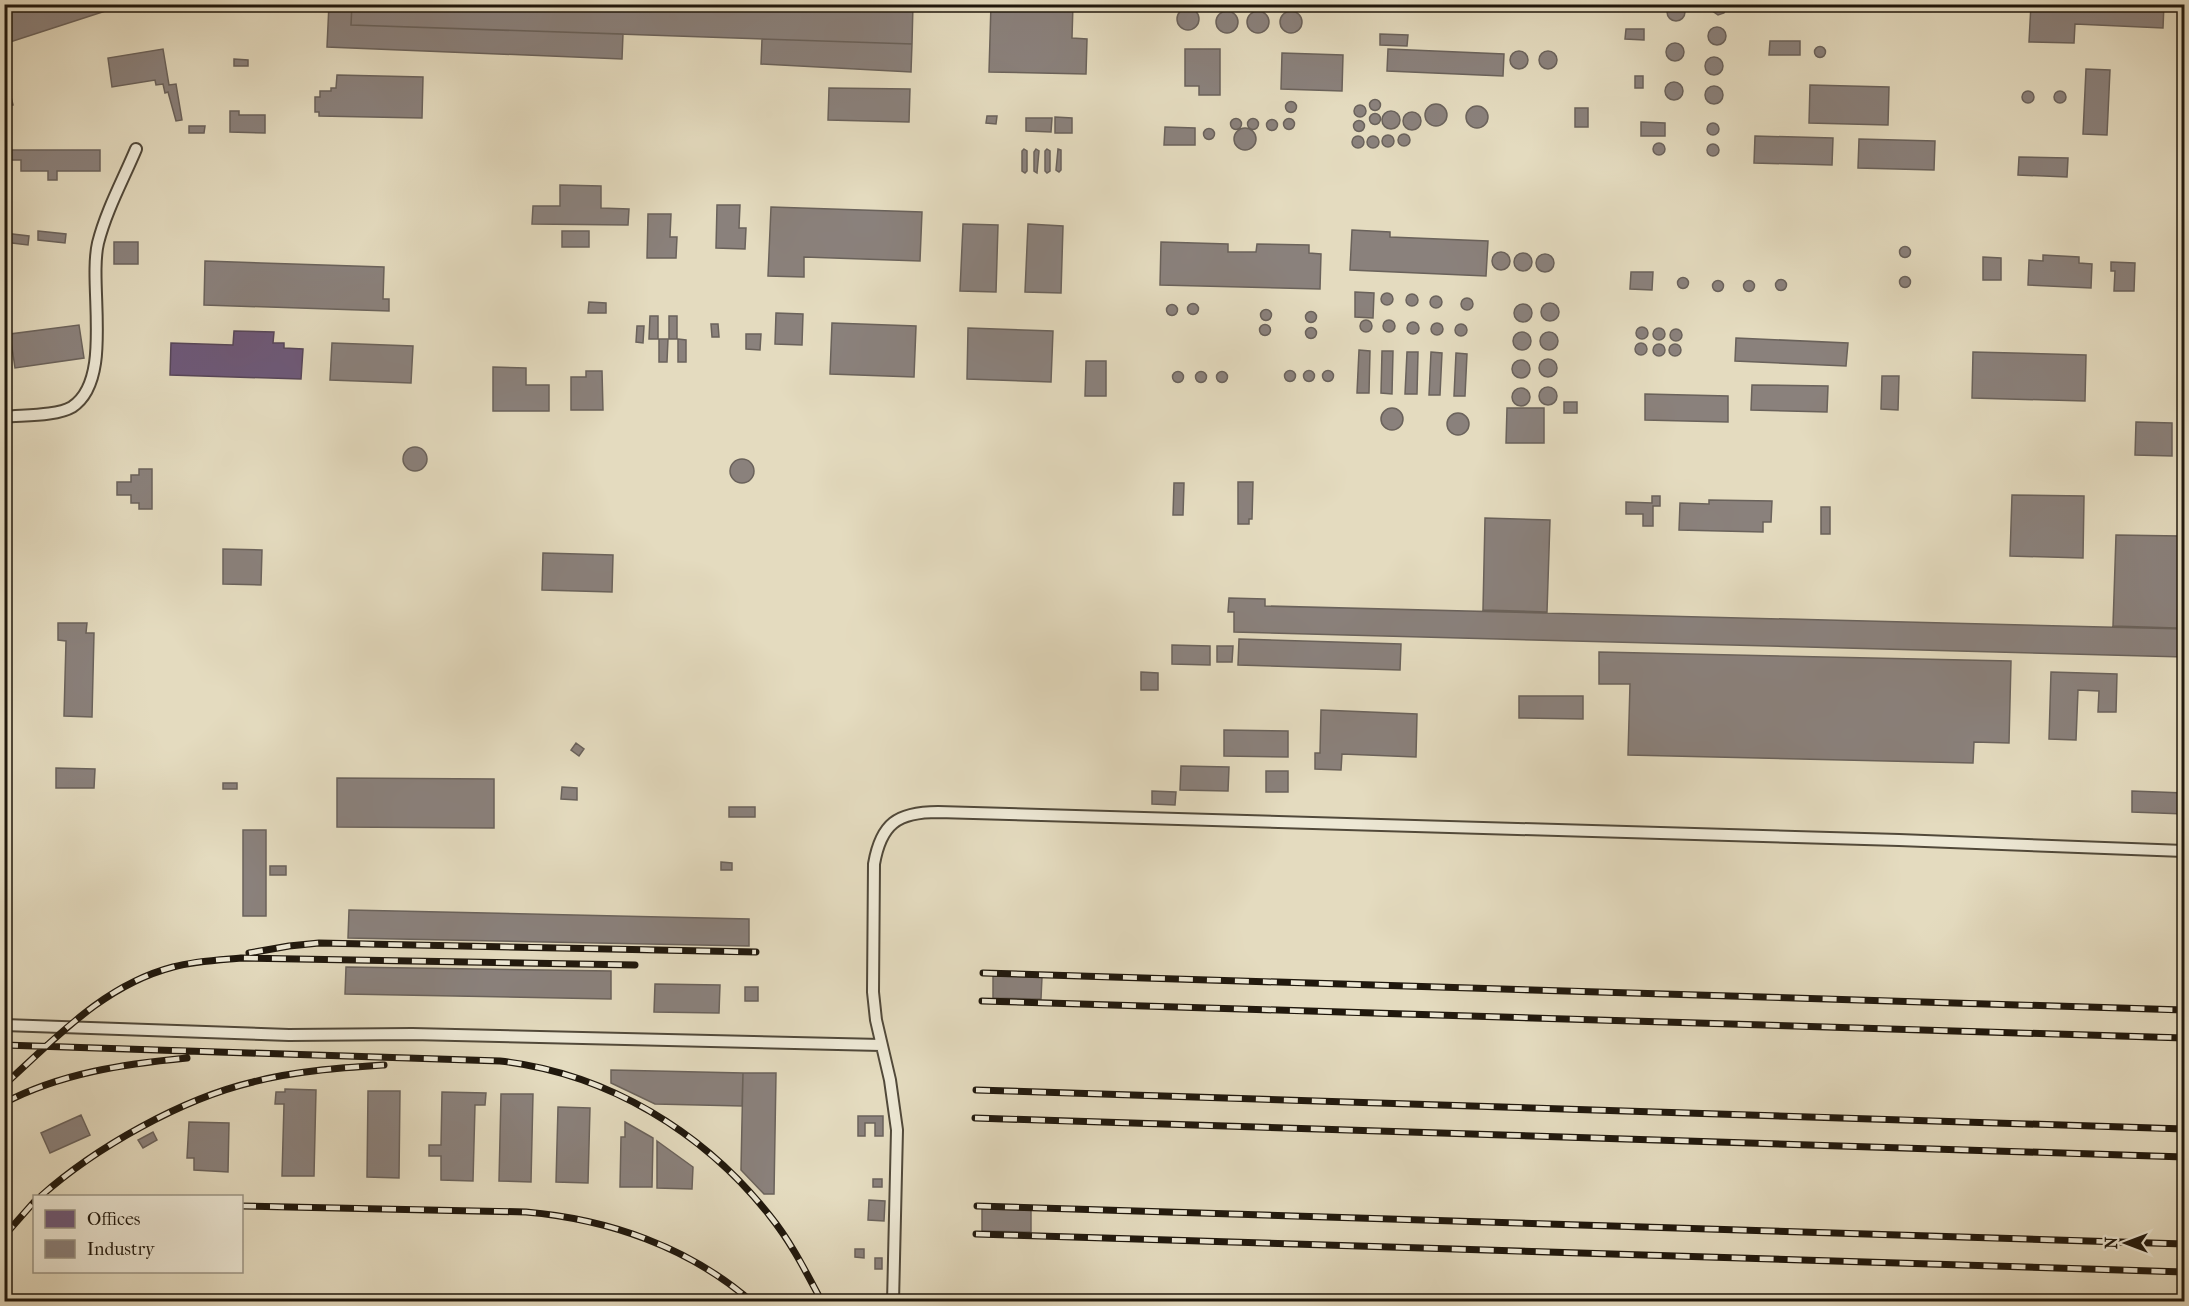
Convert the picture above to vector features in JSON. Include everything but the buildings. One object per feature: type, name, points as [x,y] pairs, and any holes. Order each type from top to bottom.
[{"type":"lane","points":[[4,417],[62,411],[73,406],[89,386],[96,358],[98,245],[136,149]]},
{"type":"lane","points":[[893,1302],[897,1130],[873,993],[874,864],[877,846],[883,833],[891,825],[912,814],[938,812],[2184,850]]},
{"type":"lane","points":[[4,1025],[289,1035],[412,1034],[881,1045]]},
{"type":"railway","points":[[249,953],[319,943],[756,952]]},
{"type":"railway","points":[[4,1085],[62,1032],[103,1000],[148,975],[190,963],[241,958],[635,965]]},
{"type":"railway","points":[[983,973],[2184,1010]]},
{"type":"railway","points":[[982,1001],[2184,1038]]},
{"type":"railway","points":[[4,1045],[500,1061],[578,1078],[615,1093],[650,1112],[684,1133],[715,1158],[744,1186],[778,1226],[822,1302]]},
{"type":"railway","points":[[4,1103],[70,1077],[140,1063],[187,1058]]},
{"type":"railway","points":[[42,1195],[113,1143],[140,1127],[197,1100],[253,1082],[285,1075],[384,1065]]},
{"type":"railway","points":[[976,1090],[2184,1129]]},
{"type":"railway","points":[[975,1118],[2184,1157]]},
{"type":"railway","points":[[4,1236],[33,1203]]},
{"type":"railway","points":[[243,1206],[526,1212],[587,1221],[617,1229],[674,1251],[702,1266],[752,1302]]},
{"type":"railway","points":[[977,1206],[2184,1244]]},
{"type":"railway","points":[[976,1234],[2184,1272]]}]
